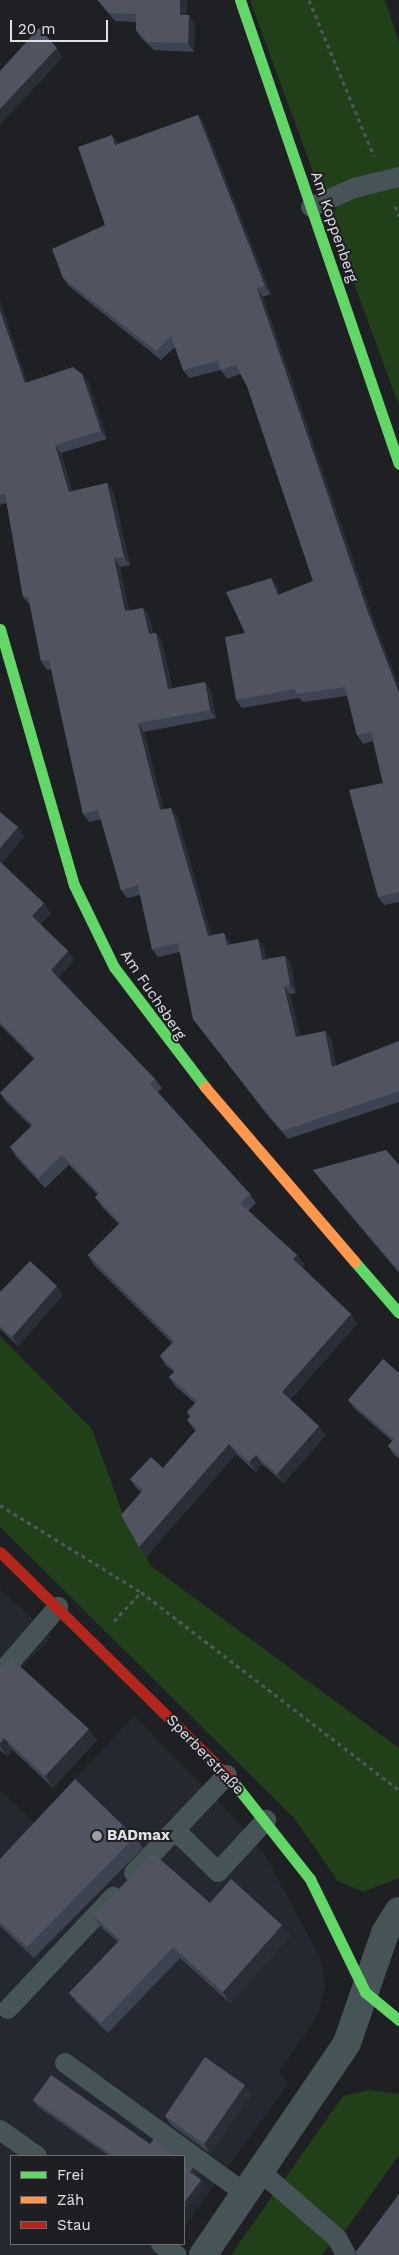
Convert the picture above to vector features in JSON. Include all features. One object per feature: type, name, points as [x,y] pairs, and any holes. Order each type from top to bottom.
[{"type":"street","name":"Am Koppenberg","points":[[240,0],[399,464]]},
{"type":"street","name":"Am Fuchsberg","points":[[0,628],[74,885],[114,967],[171,1048],[399,1313]]},
{"type":"street","name":"Sperberstraße","points":[[0,1552],[227,1775],[266,1820],[310,1879],[365,1992]]},
{"type":"street","points":[[204,2255],[347,2043],[386,1933],[399,1911]]},
{"type":"street","points":[[365,1992],[399,2020]]},
{"type":"lane","points":[[311,207],[392,179]]},
{"type":"lane","points":[[0,1674],[58,1607]]},
{"type":"lane","points":[[8,2009],[227,1775]]},
{"type":"lane","points":[[175,1830],[218,1872],[266,1820]]},
{"type":"lane","points":[[65,2063],[246,2194]]},
{"type":"lane","points":[[0,2130],[36,2155]]},
{"type":"lane","points":[[261,2172],[337,2238],[346,2255]]},
{"type":"lane","points":[[162,2245],[177,2255]]},
{"type":"path","points":[[309,0],[392,179],[399,216]]},
{"type":"path","points":[[0,1505],[141,1592],[399,1790]]},
{"type":"path","points":[[94,1643],[141,1592]]},
{"type":"shaded area","points":[[0,1589],[52,1637],[0,1690]]},
{"type":"shaded area","points":[[134,1716],[243,1827],[266,1857],[321,1959],[325,1986],[318,2015],[279,2072],[289,2083],[185,2226],[185,2155],[10,2155],[10,2245],[170,2245],[163,2255],[0,2255],[0,1790],[34,1823]]},
{"type":"green space","points":[[250,0],[385,0],[399,43],[399,406]]},
{"type":"green space","points":[[0,1336],[92,1429],[126,1523],[151,1566],[399,1748],[399,1878],[363,1892],[338,1881],[294,1818],[0,1527]]},
{"type":"green space","points":[[369,2090],[399,2094],[399,2155],[347,2228],[321,2255],[231,2255],[343,2096]]},
{"type":"building","points":[[98,0],[180,0],[180,15],[189,15],[188,43],[148,42],[136,30],[136,14],[109,13]]},
{"type":"building","points":[[39,28],[57,48],[0,109],[0,71]]},
{"type":"building","points":[[198,115],[265,286],[257,288],[367,610],[399,693],[399,892],[378,897],[349,790],[383,783],[371,732],[357,735],[345,687],[297,694],[295,689],[236,700],[225,637],[245,633],[226,592],[271,578],[278,595],[313,581],[247,386],[236,365],[221,370],[218,361],[183,370],[171,336],[156,351],[63,278],[52,249],[105,225],[78,147],[112,135],[115,145]]},
{"type":"building","points":[[0,311],[25,383],[73,367],[82,374],[101,431],[55,445],[69,492],[107,483],[124,557],[114,558],[125,611],[143,608],[149,634],[156,633],[168,689],[205,682],[210,710],[138,723],[160,810],[171,808],[208,936],[224,933],[227,945],[258,939],[262,960],[285,956],[290,985],[284,986],[296,1037],[325,1031],[332,1067],[399,1041],[399,1091],[282,1131],[193,1019],[178,943],[152,949],[138,885],[121,890],[98,810],[83,814],[49,660],[41,661],[28,596],[23,597],[5,494],[0,495]]},
{"type":"building","points":[[0,812],[18,827],[0,848]]},
{"type":"building","points":[[0,862],[44,903],[32,916],[68,951],[51,970],[155,1079],[150,1084],[250,1194],[240,1203],[297,1255],[293,1259],[351,1314],[282,1392],[319,1426],[277,1474],[256,1455],[249,1462],[229,1444],[139,1547],[121,1515],[143,1490],[130,1479],[151,1457],[163,1468],[197,1429],[187,1420],[191,1416],[187,1412],[197,1401],[169,1377],[175,1371],[160,1356],[174,1341],[88,1255],[120,1223],[95,1197],[99,1193],[62,1155],[38,1178],[10,1147],[33,1125],[0,1093],[35,1058],[0,1022]]},
{"type":"building","points":[[386,1150],[399,1165],[399,1269],[313,1170]]},
{"type":"building","points":[[30,1261],[57,1286],[12,1337],[0,1326],[0,1292]]},
{"type":"building","points":[[383,1359],[399,1373],[399,1456],[388,1446],[394,1439],[348,1400]]},
{"type":"building","points":[[11,1658],[89,1729],[45,1776],[4,1738],[0,1743],[0,1669]]},
{"type":"building","points":[[75,1779],[135,1837],[27,1947],[0,1922],[0,1859]]},
{"type":"building","points":[[153,1853],[210,1903],[231,1879],[282,1925],[223,1992],[173,1947],[101,2023],[69,1993],[120,1940],[93,1916]]},
{"type":"building","points":[[205,2057],[245,2085],[204,2144],[165,2116]]},
{"type":"building","points":[[51,2075],[150,2144],[154,2139],[176,2155],[112,2155],[33,2100]]},
{"type":"building","points":[[185,2162],[193,2168],[190,2172],[201,2180],[185,2202]]},
{"type":"building","points":[[399,2194],[399,2255],[358,2255],[355,2253]]},
{"type":"traffic: fast","points":[[240,0],[399,464]]},
{"type":"traffic: fast","points":[[0,629],[74,885],[114,967],[205,1087]]},
{"type":"traffic: fast","points":[[355,1262],[399,1313]]},
{"type":"traffic: fast","points":[[230,1778],[310,1879],[365,1992],[399,2020]]},
{"type":"traffic: slow","points":[[205,1087],[355,1262]]},
{"type":"traffic: jam","points":[[0,1552],[230,1778]]},
{"type":"place","name":"BADmax","points":[[97,1836]]}]
